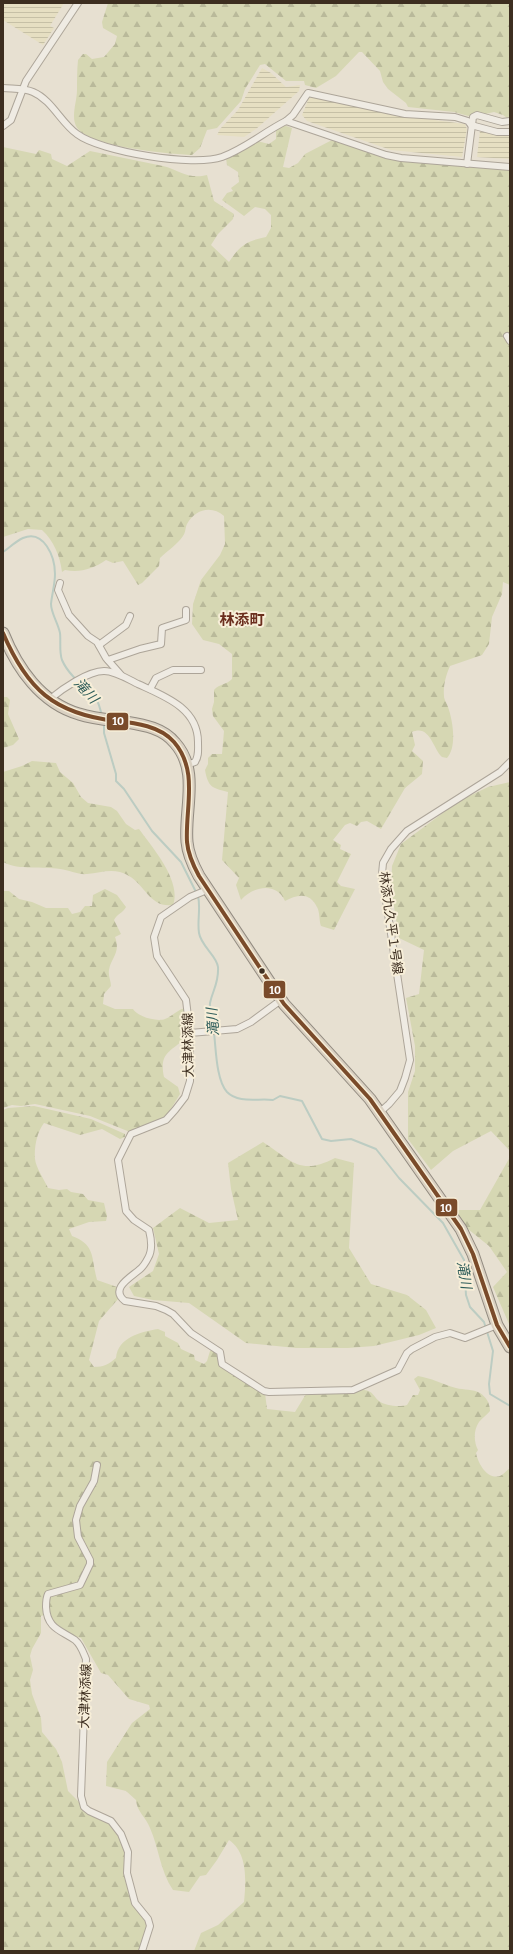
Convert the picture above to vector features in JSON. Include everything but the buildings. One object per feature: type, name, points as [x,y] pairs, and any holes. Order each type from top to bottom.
[{"type":"highway","points":[[3,633],[21,669],[34,686],[50,699],[70,711],[91,717],[140,724],[162,732],[176,743],[188,765],[190,782],[187,843],[203,892],[281,1000],[353,1079],[380,1112],[461,1228],[473,1254],[497,1325],[510,1347]]},
{"type":"street","points":[[3,126],[11,120],[26,81],[78,3]]},
{"type":"street","points":[[3,88],[33,92],[43,98],[69,127],[83,138],[110,147],[179,161],[206,161],[221,157],[245,147],[286,122],[293,115],[308,93],[405,114],[455,117],[468,121],[471,125],[497,132],[510,132]]},
{"type":"street","points":[[467,164],[473,117],[477,115],[502,122],[510,121]]},
{"type":"street","points":[[286,122],[374,152],[401,158],[510,167]]},
{"type":"street","points":[[60,583],[58,590],[69,615],[99,645],[108,660],[122,676]]},
{"type":"street","points":[[108,660],[140,648],[161,644],[162,628],[186,620],[186,610]]},
{"type":"street","points":[[99,645],[126,625],[130,616]]},
{"type":"street","points":[[150,690],[156,678],[173,670],[201,670]]},
{"type":"street","points":[[50,699],[84,677],[95,672],[103,671],[122,676],[183,708],[196,727],[198,736],[198,755],[195,762],[188,765]]},
{"type":"street","name":"林添九久平１号線","points":[[380,1112],[390,1104],[400,1091],[410,1060],[402,998],[384,891],[383,863],[397,841],[408,831],[500,772],[510,762]]},
{"type":"street","name":"大津林添線","points":[[203,892],[190,897],[161,917],[154,937],[157,956],[186,1000],[190,1032],[190,1081],[185,1097],[166,1120],[131,1134],[118,1160],[124,1207],[130,1216],[149,1230],[150,1251],[149,1256],[139,1270],[122,1284],[120,1293],[122,1298],[125,1301],[156,1306],[174,1314],[191,1333],[220,1352],[222,1364],[264,1391],[353,1390],[398,1370],[407,1353],[412,1348],[435,1337],[450,1333],[465,1338],[497,1325]]},
{"type":"street","points":[[190,1032],[221,1031],[242,1027],[281,1000]]},
{"type":"street","name":"大津林添線","points":[[97,1465],[94,1481],[80,1506],[76,1520],[78,1537],[90,1560],[90,1564],[80,1585],[48,1594],[46,1597],[46,1614],[51,1623],[64,1635],[75,1640],[82,1649],[86,1659],[81,1796],[84,1807],[89,1811],[111,1821],[121,1834],[128,1852],[127,1873],[135,1903],[148,1919],[150,1926],[142,1951]]},
{"type":"shaded area","points":[[3,3],[64,3],[50,26],[54,28],[43,45],[3,20]]},
{"type":"shaded area","points":[[262,68],[271,73],[286,87],[300,85],[299,91],[256,129],[244,137],[217,135],[220,129],[238,110]]},
{"type":"shaded area","points":[[309,98],[321,98],[389,114],[465,124],[467,129],[462,157],[391,150],[307,121],[302,115]]},
{"type":"shaded area","points":[[480,131],[495,135],[510,135],[510,159],[477,157]]},
{"type":"green space","points":[[108,3],[510,3],[510,120],[503,115],[494,112],[472,117],[454,112],[408,107],[406,103],[388,89],[383,82],[380,71],[362,52],[359,52],[336,76],[316,88],[305,85],[304,81],[286,81],[265,64],[260,65],[245,89],[241,101],[217,128],[207,130],[200,148],[192,155],[148,151],[111,144],[83,133],[76,126],[74,118],[77,94],[78,60],[83,54],[86,54],[92,59],[104,57],[115,44],[117,36],[103,28],[102,22]]},
{"type":"green space","points":[[283,125],[292,128],[283,167],[289,168],[298,163],[305,154],[332,140],[369,152],[398,159],[495,169],[510,169],[510,585],[503,582],[502,594],[492,617],[489,644],[482,655],[450,666],[447,673],[444,684],[444,697],[453,726],[453,741],[447,758],[442,757],[430,738],[423,731],[418,730],[412,732],[415,745],[412,751],[423,761],[422,774],[405,788],[381,829],[367,821],[361,822],[357,826],[350,823],[345,825],[333,840],[341,845],[340,849],[351,854],[337,882],[341,886],[355,889],[334,930],[321,926],[319,911],[314,902],[307,897],[299,896],[285,901],[276,891],[270,888],[264,888],[251,892],[241,900],[236,885],[239,878],[222,860],[228,792],[214,788],[209,783],[205,770],[208,764],[208,758],[212,754],[222,754],[224,731],[213,716],[212,709],[214,702],[214,690],[232,679],[232,654],[219,644],[203,640],[192,624],[193,604],[201,580],[220,555],[225,544],[224,516],[214,510],[204,510],[194,515],[187,524],[185,533],[181,539],[160,558],[159,566],[142,583],[138,585],[123,561],[113,563],[106,560],[86,570],[65,570],[62,572],[56,549],[42,530],[28,529],[3,537],[3,147],[36,154],[39,150],[51,154],[52,159],[67,166],[90,151],[163,166],[189,175],[207,175],[214,201],[234,214],[233,219],[218,234],[211,245],[229,262],[237,251],[244,245],[254,240],[266,237],[271,228],[271,215],[265,209],[255,207],[244,216],[222,200],[227,193],[233,191],[231,188],[239,182],[238,172],[227,165],[226,158],[257,141],[269,144],[276,139],[276,129]]},
{"type":"green space","points":[[3,697],[7,697],[10,700],[8,714],[19,739],[13,745],[3,748]]},
{"type":"green space","points":[[32,761],[56,763],[60,772],[73,783],[81,797],[88,803],[111,807],[117,811],[126,824],[135,830],[139,829],[158,855],[170,875],[175,896],[173,905],[165,905],[153,900],[135,880],[124,873],[108,871],[84,874],[53,868],[31,868],[10,865],[3,862],[3,772]]},
{"type":"green space","points":[[510,782],[510,1151],[491,1131],[453,1151],[431,1170],[408,1139],[408,1092],[415,1071],[415,1046],[406,998],[419,994],[424,950],[399,938],[391,888],[392,866],[401,844],[459,801],[488,787]]},
{"type":"green space","points":[[105,889],[117,895],[126,907],[114,920],[121,934],[115,937],[117,947],[109,972],[111,986],[104,994],[103,1004],[115,1009],[133,1009],[135,1012],[143,1016],[157,1020],[168,1018],[181,1009],[187,1008],[185,1039],[167,1054],[163,1063],[164,1077],[178,1087],[180,1094],[166,1117],[130,1132],[90,1116],[35,1104],[21,1106],[12,1105],[3,1108],[3,891],[9,891],[19,899],[32,902],[46,908],[68,908],[72,914],[80,912],[85,906],[92,906],[93,895]]},
{"type":"green space","points":[[34,1106],[91,1119],[125,1134],[125,1137],[120,1139],[102,1129],[80,1135],[44,1123],[38,1135],[36,1145],[35,1159],[38,1170],[48,1188],[59,1190],[67,1189],[71,1192],[83,1194],[88,1200],[104,1203],[107,1216],[106,1221],[89,1222],[69,1229],[72,1236],[80,1240],[89,1248],[93,1259],[97,1280],[117,1287],[120,1293],[119,1298],[99,1321],[89,1360],[94,1367],[104,1366],[116,1358],[121,1345],[131,1337],[158,1329],[165,1332],[165,1336],[178,1343],[181,1349],[194,1355],[195,1360],[204,1364],[207,1361],[210,1351],[213,1349],[217,1352],[220,1365],[265,1393],[267,1409],[295,1412],[306,1394],[364,1390],[371,1393],[382,1403],[404,1406],[407,1405],[413,1395],[418,1395],[420,1390],[414,1379],[418,1376],[456,1388],[471,1390],[486,1398],[490,1411],[477,1425],[475,1440],[478,1450],[476,1453],[477,1457],[481,1466],[491,1476],[500,1476],[510,1468],[510,1951],[194,1951],[201,1933],[218,1925],[244,1902],[245,1877],[243,1860],[240,1852],[229,1840],[206,1875],[200,1876],[189,1892],[173,1890],[162,1867],[156,1843],[150,1828],[138,1808],[136,1800],[126,1791],[106,1786],[107,1762],[132,1723],[150,1709],[149,1705],[129,1699],[108,1675],[101,1673],[81,1638],[67,1634],[52,1622],[47,1614],[41,1616],[41,1633],[32,1649],[30,1656],[33,1670],[30,1680],[32,1694],[41,1718],[42,1732],[56,1749],[62,1762],[68,1791],[84,1807],[113,1824],[126,1852],[126,1872],[147,1923],[147,1932],[141,1951],[3,1951],[3,1110],[8,1108]]},
{"type":"green space","points":[[263,1142],[289,1160],[304,1166],[313,1166],[335,1158],[354,1163],[349,1248],[371,1284],[407,1295],[426,1310],[436,1328],[419,1335],[374,1346],[348,1348],[296,1348],[246,1343],[189,1303],[153,1300],[134,1296],[129,1287],[153,1271],[159,1254],[153,1228],[180,1208],[209,1223],[238,1220],[231,1189],[228,1163]]},
{"type":"green space","points":[[510,1157],[509,1324],[493,1287],[507,1272],[489,1246],[458,1221],[457,1210],[480,1210]]},
{"type":"waterway","name":"滝川","points":[[3,552],[20,539],[30,536],[37,537],[47,546],[53,560],[55,574],[51,604],[60,633],[62,660],[79,683],[96,698],[102,716]]},
{"type":"waterway","name":"滝川","points":[[104,724],[104,733],[116,774],[116,781],[124,789],[152,831],[181,862],[196,892]]},
{"type":"waterway","name":"滝川","points":[[198,896],[198,924],[200,938],[215,959],[218,967],[218,977],[211,998],[210,1007],[214,1029],[217,1064],[223,1087],[232,1096],[237,1098],[249,1100],[273,1100],[280,1096],[302,1101],[322,1139],[331,1141],[351,1139],[376,1149],[399,1178],[443,1223],[464,1260],[466,1295],[470,1307],[484,1322],[493,1351],[489,1384],[490,1394],[510,1406]]},
{"type":"transit line","name":"10","points":[[3,633],[12,653],[33,684],[59,705],[94,718],[132,723],[155,729],[162,732],[174,742],[182,753],[189,777],[187,829],[188,851],[199,876],[284,1004],[370,1099],[461,1229],[473,1254],[497,1325],[510,1347]]},
{"type":"district","name":"林添町","points":[[242,620]]}]
